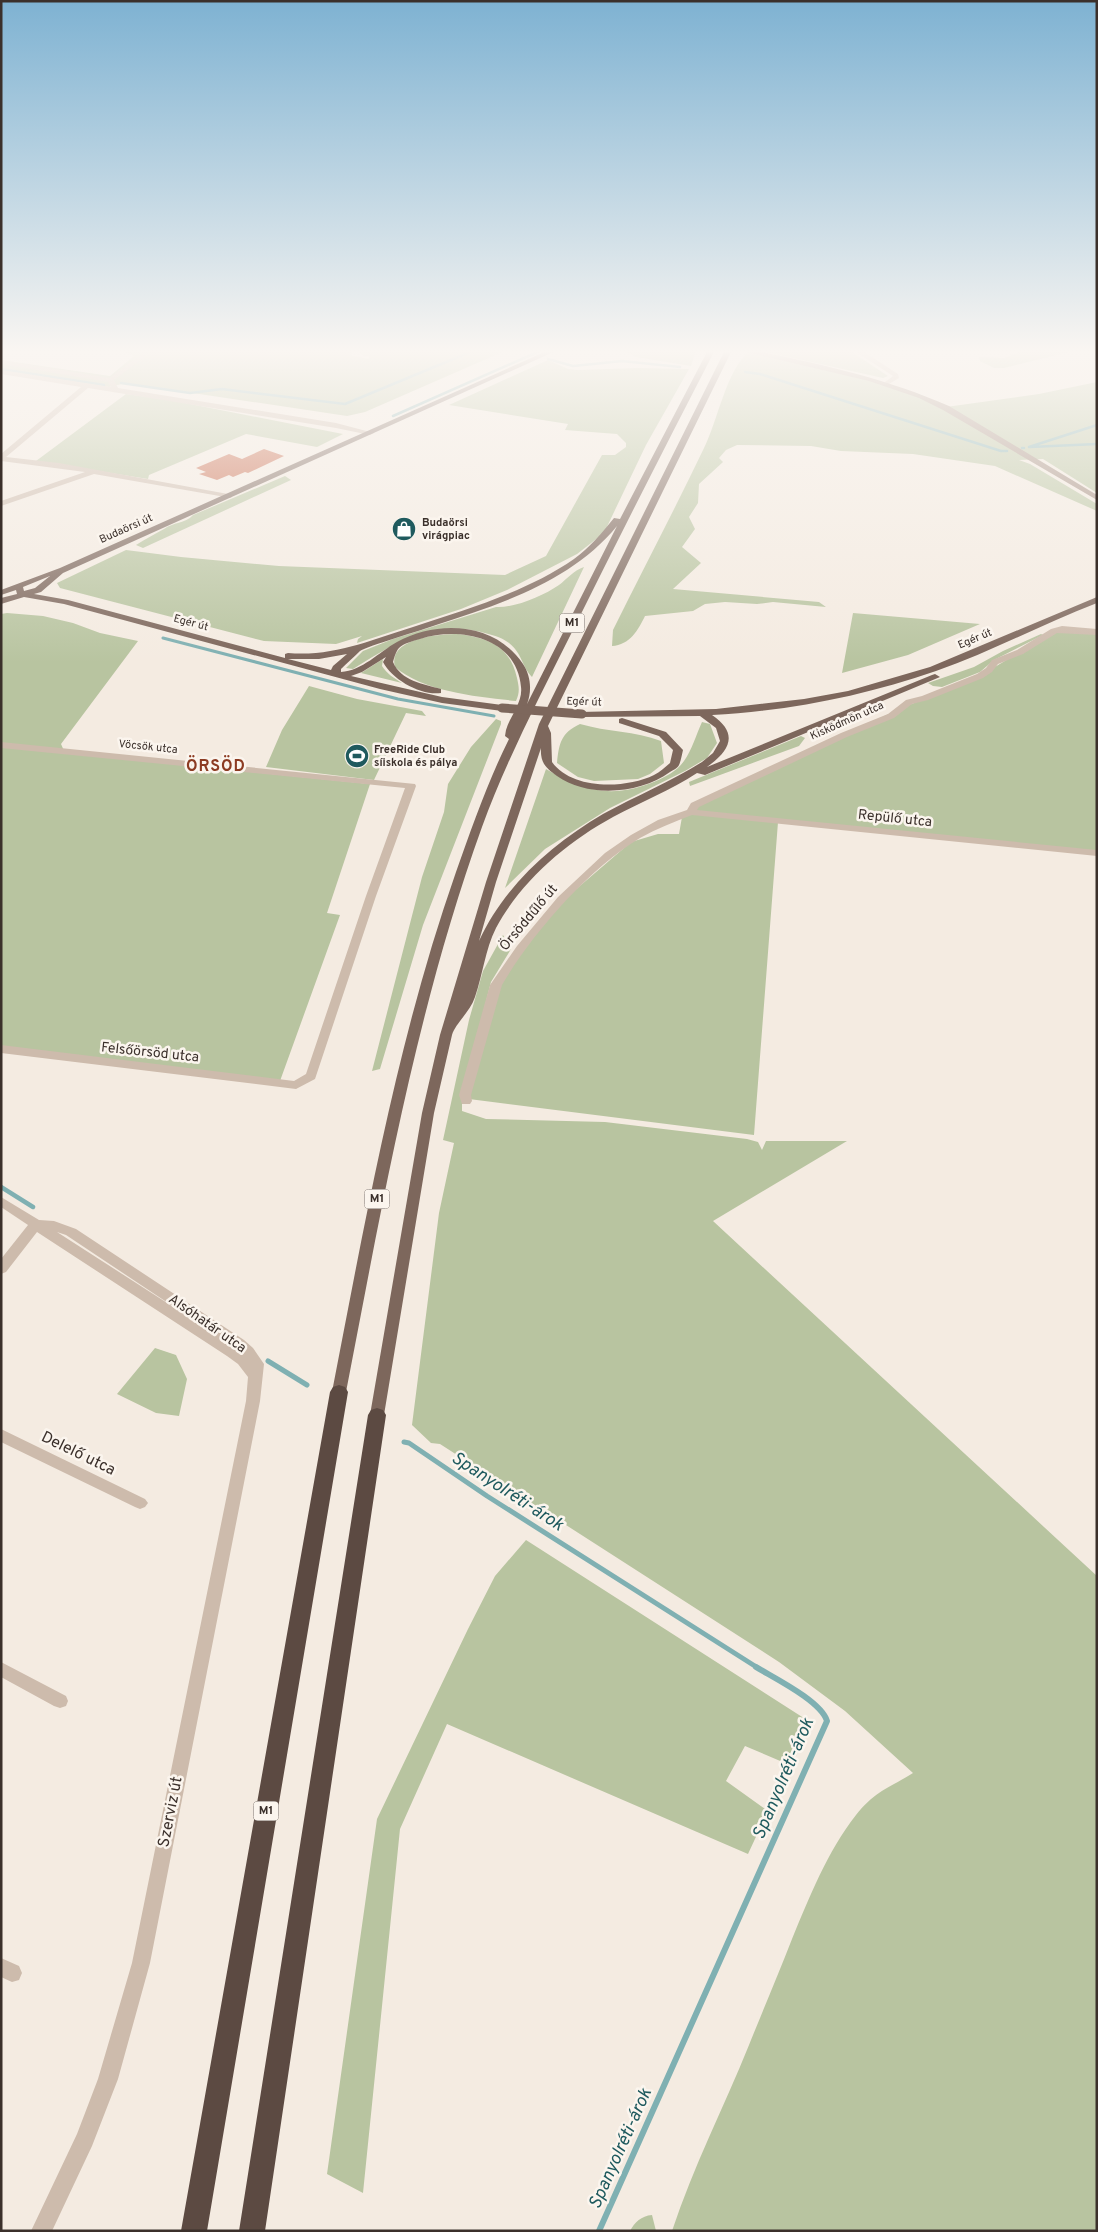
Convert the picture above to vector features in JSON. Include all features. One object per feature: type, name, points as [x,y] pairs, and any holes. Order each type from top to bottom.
[{"type":"highway","name":"M1","points":[[194,2231],[338,1392]]},
{"type":"highway","name":"M1","points":[[252,2231],[378,1415]]},
{"type":"main road","name":"Budaörsi út","points":[[2,596],[322,454]]},
{"type":"main road","name":"M1","points":[[338,1392],[392,1121],[420,1008],[462,871],[492,786],[510,747],[657,454]]},
{"type":"main road","name":"M1","points":[[378,1415],[428,1113],[446,1035],[491,882],[544,724],[678,454]]},
{"type":"main road","points":[[243,650],[308,657],[335,654],[492,603],[548,577],[592,548],[609,532],[634,499]]},
{"type":"main road","name":"Budaörsi út","points":[[2,596],[35,591],[63,570]]},
{"type":"main road","points":[[23,592],[26,584],[63,570]]},
{"type":"main road","points":[[48,582],[48,589],[65,602]]},
{"type":"main road","name":"Egér út","points":[[35,591],[65,602]]},
{"type":"main road","name":"Egér út","points":[[23,592],[339,676],[442,700],[502,708],[644,716],[702,713],[781,705],[851,692],[933,670],[1097,600]]},
{"type":"main road","points":[[2,596],[65,602]]},
{"type":"main road","points":[[360,647],[336,668],[339,676],[358,671],[417,637],[450,632],[483,635],[506,646],[515,656],[524,676],[526,687],[526,693],[510,733],[510,747]]},
{"type":"main road","points":[[653,793],[972,661],[990,647]]},
{"type":"main road","points":[[394,649],[390,656],[390,668],[403,679],[426,688],[502,708]]},
{"type":"main road","points":[[446,1035],[465,1007],[484,945],[504,908],[529,876],[542,863],[584,831],[699,768],[718,755],[722,748],[724,735],[720,725],[702,713]]},
{"type":"main road","points":[[544,724],[547,733],[546,760],[556,772],[580,784],[606,787],[636,784],[663,775],[678,762],[678,748],[674,742],[655,730],[621,721],[582,714]]},
{"type":"street","points":[[1023,454],[1097,498]]},
{"type":"street","points":[[1,458],[59,466],[228,496]]},
{"type":"street","points":[[1,504],[92,472]]},
{"type":"street","name":"Kisködmön utca","points":[[691,812],[691,808],[695,805],[844,735],[891,716],[909,702],[925,698],[980,676],[996,662],[1020,652],[1054,631],[1062,629],[1097,632]]},
{"type":"street","name":"Vöcsök utca","points":[[1,745],[411,786],[371,896],[311,1076],[296,1085]]},
{"type":"street","name":"Repülő utca","points":[[691,812],[1097,853]]},
{"type":"street","name":"Örsöddűlő út","points":[[466,1102],[465,1095],[496,985],[533,932],[556,905],[625,844],[665,820],[691,812]]},
{"type":"street","name":"Felsőörsöd utca","points":[[1,1049],[296,1085]]},
{"type":"street","name":"Alsóhatár utca","points":[[1,1201],[36,1224],[54,1226],[71,1232],[239,1344],[257,1364],[255,1380]]},
{"type":"street","points":[[1,1269],[36,1224]]},
{"type":"street","name":"Szerviz út","points":[[42,2231],[85,2138],[108,2079],[141,1963],[242,1457],[255,1380]]},
{"type":"street","name":"Delelő utca","points":[[1,1435],[140,1503]]},
{"type":"street","points":[[1,1669],[60,1701]]},
{"type":"green space","points":[[45,454],[198,454],[149,475],[148,479],[36,461]]},
{"type":"green space","points":[[642,454],[604,533],[577,554],[507,590],[461,609],[357,643],[358,639],[362,636],[336,644],[264,641],[60,588],[57,583],[126,550],[279,566],[505,575],[546,556],[602,455]]},
{"type":"green space","points":[[701,454],[722,454],[719,458],[723,462],[699,484],[698,503],[689,517],[695,529],[682,547],[701,563],[673,589],[819,602],[826,607],[773,602],[757,604],[725,602],[705,604],[693,611],[645,616],[629,640],[612,646],[613,630]]},
{"type":"green space","points":[[914,454],[1097,454],[1097,493],[1043,459],[1019,460],[1030,464],[1097,504],[1097,511],[995,466]]},
{"type":"green space","points":[[285,476],[291,480],[143,548],[136,545],[193,515]]},
{"type":"green space","points":[[584,567],[532,677],[517,651],[506,641],[492,635],[463,629],[429,631],[413,636],[353,669],[346,668],[363,651],[393,639],[496,607],[512,606],[537,597],[559,585],[574,572]]},
{"type":"green space","points":[[853,613],[980,624],[908,655],[842,673]]},
{"type":"green space","points":[[1,614],[43,616],[73,623],[100,633],[138,641],[61,744],[65,753],[370,784],[327,913],[340,915],[280,1081],[1,1047]]},
{"type":"green space","points":[[1054,631],[1097,632],[1097,853],[778,822],[754,1135],[469,1099],[498,982],[533,932],[567,897],[631,842],[658,834],[679,834],[682,817],[691,808],[897,710],[980,676]]},
{"type":"green space","points":[[458,634],[488,641],[503,651],[514,667],[517,678],[519,690],[516,701],[469,695],[436,688],[407,675],[395,667],[395,657],[406,644],[428,637]]},
{"type":"green space","points":[[1041,634],[1043,635],[994,660],[980,672],[942,687],[933,686],[928,683],[974,667],[1003,651]]},
{"type":"green space","points":[[383,659],[382,666],[384,669],[402,683],[361,673]]},
{"type":"green space","points":[[309,686],[357,699],[422,711],[426,716],[406,713],[374,780],[266,767],[282,730]]},
{"type":"green space","points":[[496,719],[501,721],[501,724],[423,925],[380,1069],[372,1071],[422,877],[444,812],[448,784],[471,747]]},
{"type":"green space","points":[[702,722],[710,724],[717,743],[707,758],[610,808],[545,849],[505,888],[546,769],[587,788],[613,791],[641,787],[668,775],[681,765],[687,757]]},
{"type":"green space","points":[[580,724],[641,735],[661,741],[664,763],[650,774],[638,779],[594,781],[578,777],[557,763],[562,739],[569,731]]},
{"type":"green space","points":[[801,736],[805,738],[799,746],[690,786],[689,782]]},
{"type":"green space","points":[[503,935],[511,949],[491,982],[468,1071],[462,1099],[462,1111],[486,1119],[605,1122],[747,1139],[758,1142],[762,1150],[766,1141],[847,1141],[713,1221],[1097,1576],[1097,2231],[672,2231],[699,2160],[828,1859],[846,1829],[863,1807],[883,1791],[913,1773],[845,1711],[779,1662],[440,1444],[431,1443],[412,1425],[439,1213],[454,1143],[443,1140],[469,1020],[483,971]]},
{"type":"green space","points":[[155,1348],[176,1355],[187,1379],[179,1416],[156,1413],[117,1394]]},
{"type":"green space","points":[[526,1540],[810,1722],[792,1766],[745,1746],[726,1781],[768,1811],[748,1854],[447,1724],[400,1829],[363,2193],[327,2174],[377,1819],[495,1576]]},
{"type":"green space","points":[[652,2215],[656,2231],[630,2231],[639,2220]]},
{"type":"building","points":[[229,454],[242,459],[253,454],[279,454],[284,456],[248,473],[245,472],[233,477],[229,475],[217,480],[199,474],[206,472],[196,468]]},
{"type":"waterway","points":[[163,638],[398,699],[494,716]]},
{"type":"waterway","name":"Spanyolréti-árok","points":[[1,1187],[33,1207]]},
{"type":"waterway","name":"Spanyolréti-árok","points":[[268,1361],[307,1385]]},
{"type":"waterway","name":"Spanyolréti-árok","points":[[404,1442],[409,1443],[487,1496],[758,1668]]},
{"type":"waterway","name":"Spanyolréti-árok","points":[[599,2231],[827,1721],[823,1713],[807,1698],[756,1667]]},
{"type":"place","name":"Budaörsi virágpiac","points":[[404,529]]},
{"type":"place","name":"FreeRide Club síiskola és pálya","points":[[357,756]]},
{"type":"district","name":"ÖRSÖD","points":[[216,767]]}]
